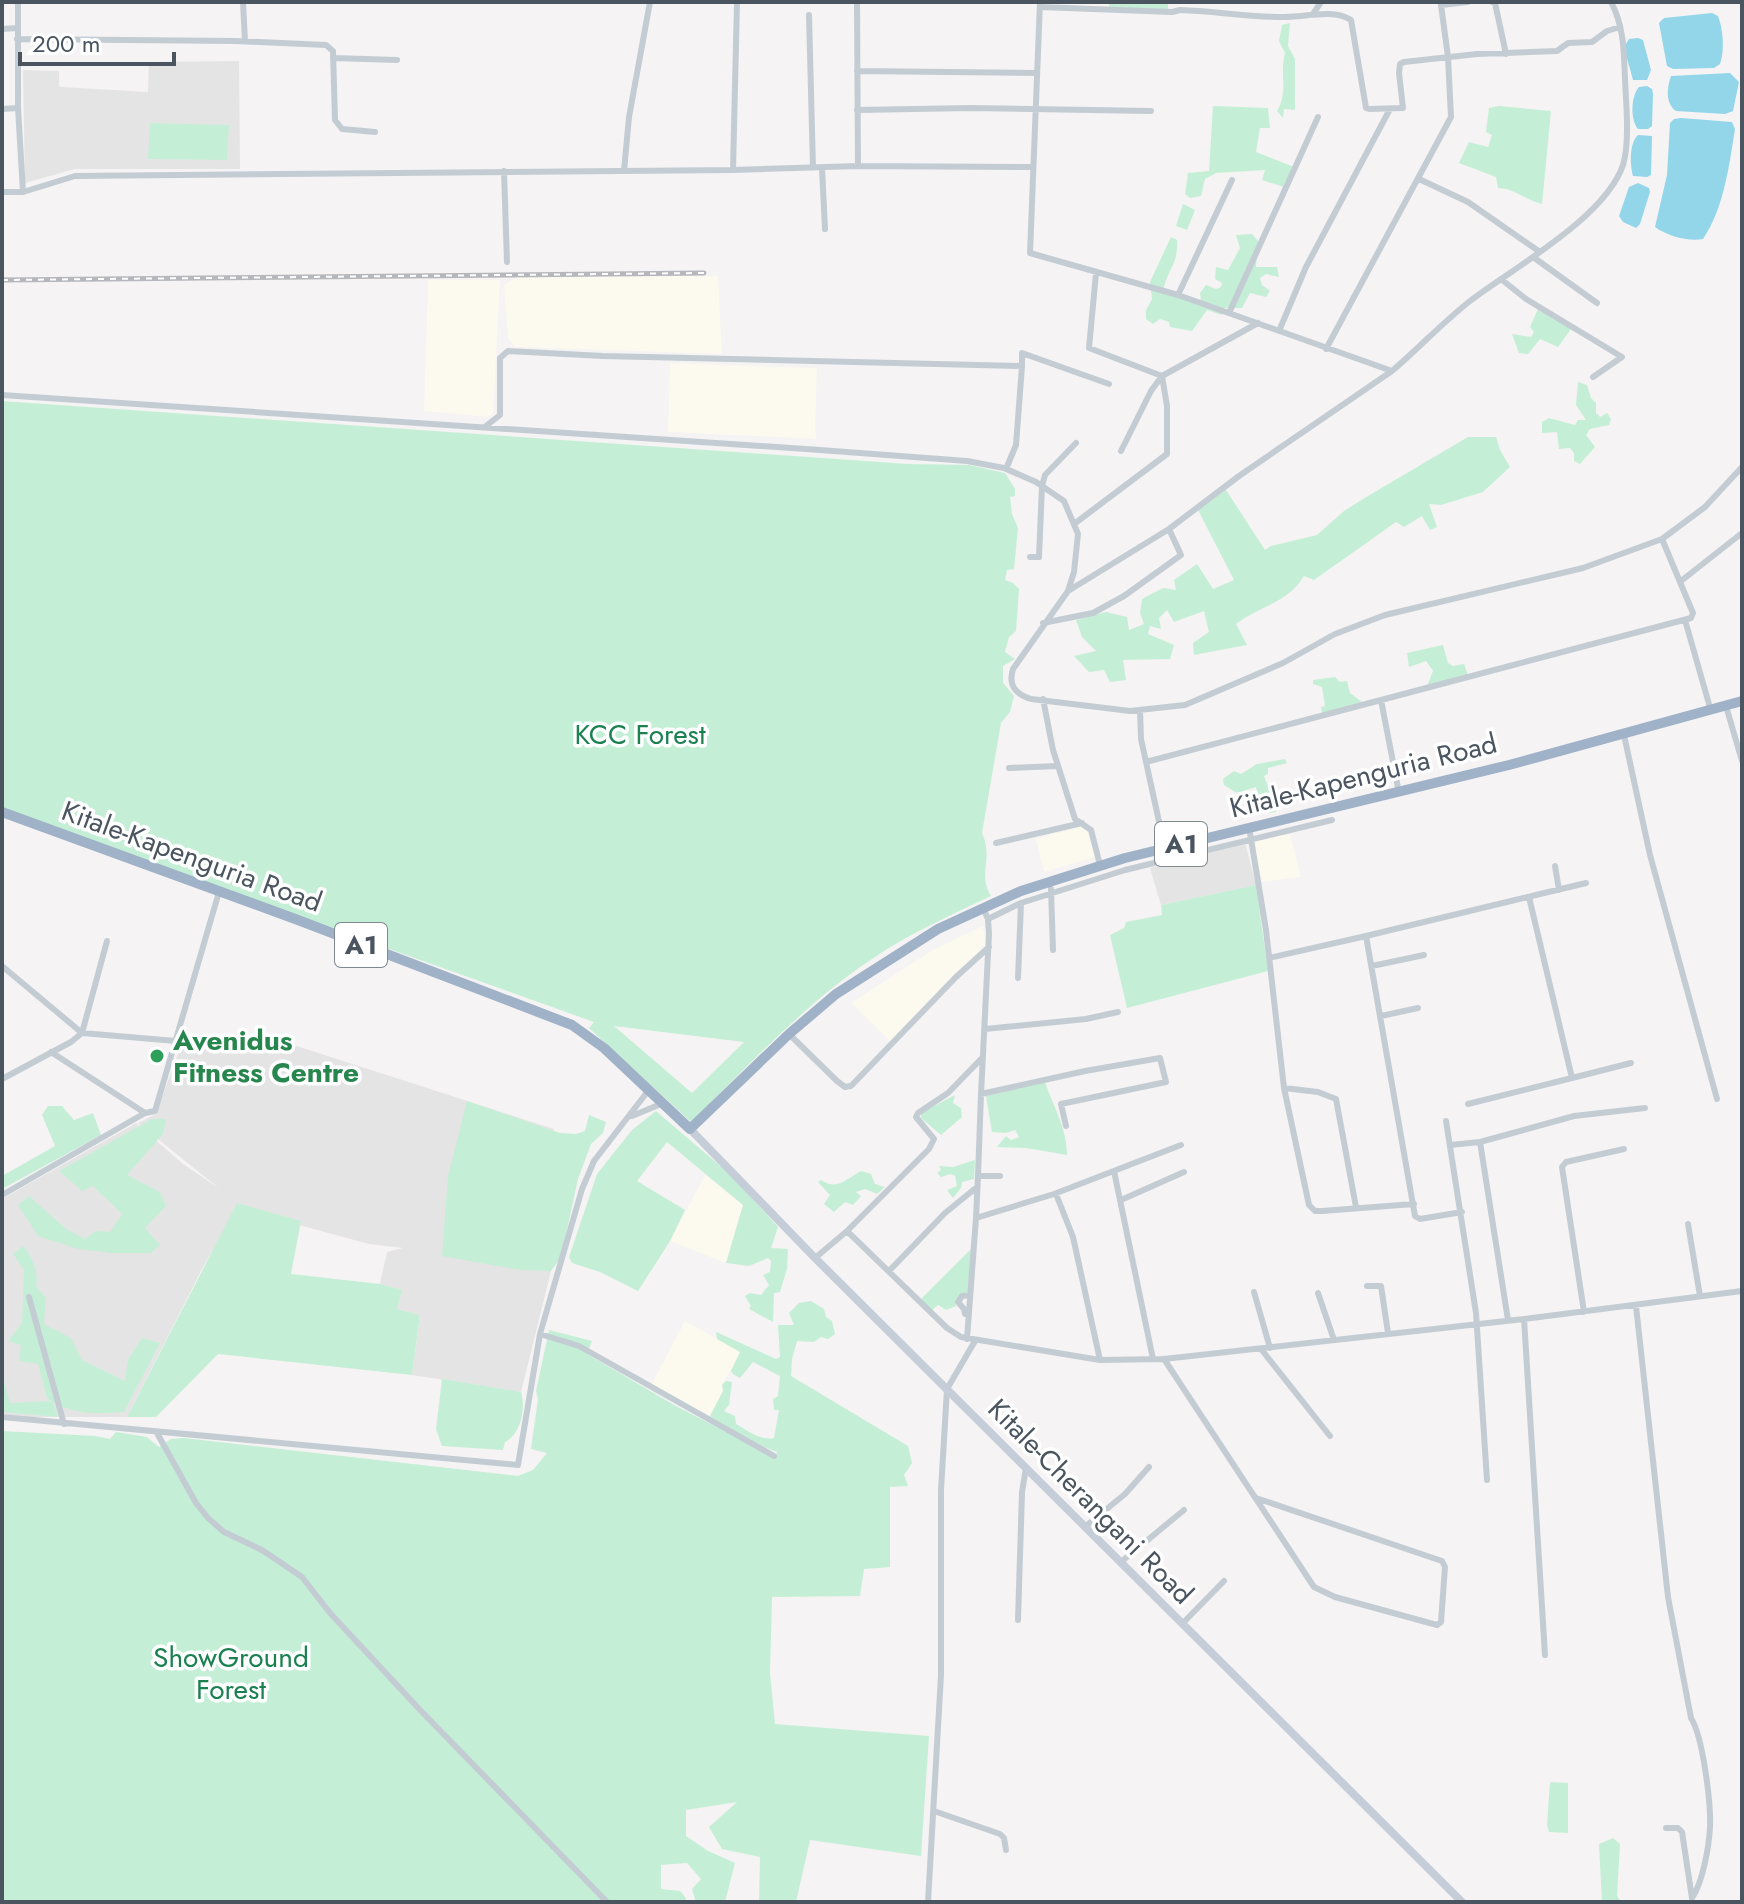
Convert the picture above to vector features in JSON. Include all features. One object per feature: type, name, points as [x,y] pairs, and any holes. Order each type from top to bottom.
[{"type":"highway","name":"Kitale-Kapenguria Road","points":[[2,812],[572,1025],[604,1048],[690,1129],[789,1034],[836,994],[938,929],[986,913],[1100,865],[1399,793],[1742,701]]},
{"type":"main road","name":"Kitale-Cherangani Road","points":[[690,1129],[815,1258],[1462,1902]]},
{"type":"street","points":[[18,2],[18,108],[23,192]]},
{"type":"street","points":[[243,2],[245,41]]},
{"type":"street","points":[[624,171],[629,117],[650,2]]},
{"type":"street","points":[[733,170],[737,2]]},
{"type":"street","points":[[857,2],[858,166]]},
{"type":"street","points":[[1313,14],[1321,2]]},
{"type":"street","points":[[1326,349],[1451,117],[1441,5],[1468,2]]},
{"type":"street","points":[[1492,2],[1495,3],[1506,54]]},
{"type":"street","points":[[1611,2],[1620,27],[1626,102],[1623,164],[1605,194],[1540,252],[1470,301],[1392,371],[1239,476],[1169,529],[1068,591],[1043,623],[1011,675],[1014,690],[1018,695],[1098,709],[1140,710],[1185,705],[1283,663],[1335,634],[1385,615],[1583,568],[1662,539],[1705,507],[1742,467]]},
{"type":"street","points":[[1392,371],[1178,295],[1030,253],[1040,5],[1180,10],[1284,18],[1313,14],[1348,17],[1366,108],[1390,109],[1403,108],[1399,73],[1402,63],[1448,57],[1557,51],[1568,43],[1592,42],[1607,31],[1620,27]]},
{"type":"street","points":[[809,15],[813,168]]},
{"type":"street","points":[[2,29],[17,28]]},
{"type":"street","points":[[17,39],[245,41],[326,45],[333,51],[335,120],[342,129],[375,132]]},
{"type":"street","points":[[333,58],[397,60]]},
{"type":"street","points":[[857,71],[1036,73]]},
{"type":"street","points":[[2,109],[18,108]]},
{"type":"street","points":[[1279,331],[1306,267],[1390,109]]},
{"type":"street","points":[[857,110],[1151,111]]},
{"type":"street","points":[[1229,313],[1318,117]]},
{"type":"street","points":[[2,192],[23,192],[75,176],[733,170],[858,166],[1033,167]]},
{"type":"street","points":[[822,168],[825,229]]},
{"type":"street","points":[[504,171],[507,262]]},
{"type":"street","points":[[1419,179],[1468,202],[1540,252]]},
{"type":"street","points":[[1178,295],[1232,180]]},
{"type":"street","points":[[1533,257],[1597,303]]},
{"type":"street","points":[[1096,273],[1089,348],[1162,376]]},
{"type":"street","points":[[1501,279],[1526,299],[1622,357],[1593,377]]},
{"type":"street","points":[[1121,451],[1162,376],[1258,323]]},
{"type":"street","points":[[486,426],[500,415],[500,358],[508,351],[1022,366]]},
{"type":"street","points":[[1006,469],[1016,445],[1022,353],[1109,384]]},
{"type":"street","points":[[1074,524],[1167,454],[1167,406],[1162,376]]},
{"type":"street","points":[[2,395],[967,461],[1006,469],[1042,486],[1064,501],[1078,534],[1077,557],[1068,591]]},
{"type":"street","points":[[1030,557],[1039,557],[1045,475],[1076,443]]},
{"type":"street","points":[[1043,623],[1093,613],[1124,596],[1181,555],[1169,529]]},
{"type":"street","points":[[1681,581],[1742,533]]},
{"type":"street","points":[[1146,762],[1685,620],[1693,613],[1662,539]]},
{"type":"street","points":[[1685,620],[1711,711]]},
{"type":"street","points":[[1043,699],[1057,766],[1075,819],[1093,834],[1100,865]]},
{"type":"street","points":[[1381,700],[1399,793]]},
{"type":"street","points":[[1726,706],[1742,761]]},
{"type":"street","points":[[1140,710],[1146,762],[1165,849]]},
{"type":"street","points":[[1624,735],[1650,855],[1717,1099]]},
{"type":"street","points":[[1009,768],[1057,766]]},
{"type":"street","points":[[928,1902],[941,1675],[941,1490],[947,1389],[971,1340],[970,1295],[989,947],[986,913],[1021,903],[1051,886],[1332,820]]},
{"type":"street","points":[[996,843],[1082,823]]},
{"type":"street","points":[[1249,827],[1269,958],[1284,1088],[1309,1205],[1315,1211],[1414,1204]]},
{"type":"street","points":[[1555,866],[1559,890]]},
{"type":"street","points":[[1269,958],[1586,883]]},
{"type":"street","points":[[1051,886],[1053,950]]},
{"type":"street","points":[[2,1195],[158,1107],[219,892]]},
{"type":"street","points":[[1529,897],[1572,1078]]},
{"type":"street","points":[[1018,978],[1021,903]]},
{"type":"street","points":[[1366,936],[1415,1216],[1420,1219],[1462,1212]]},
{"type":"street","points":[[2,1079],[82,1033],[107,941]]},
{"type":"street","points":[[789,1034],[837,1081],[845,1087],[851,1086],[989,947]]},
{"type":"street","points":[[1372,966],[1424,955]]},
{"type":"street","points":[[2,966],[82,1033],[176,1041]]},
{"type":"street","points":[[1381,1016],[1418,1008]]},
{"type":"street","points":[[985,1029],[1086,1019],[1118,1012]]},
{"type":"street","points":[[51,1052],[145,1113]]},
{"type":"street","points":[[815,1258],[847,1231],[933,1144],[934,1138],[916,1117],[918,1113],[948,1093],[983,1057]]},
{"type":"street","points":[[981,1094],[1160,1058],[1166,1082],[1061,1104],[1066,1126]]},
{"type":"street","points":[[1468,1104],[1631,1063]]},
{"type":"street","points":[[1284,1088],[1318,1092],[1336,1099],[1356,1207]]},
{"type":"street","points":[[2,1417],[518,1465],[540,1334],[582,1189],[594,1161],[648,1091]]},
{"type":"street","points":[[629,1117],[661,1104]]},
{"type":"street","points":[[1450,1145],[1480,1142],[1574,1116],[1645,1108]]},
{"type":"street","points":[[1446,1121],[1462,1212],[1476,1324],[1487,1480]]},
{"type":"street","points":[[1480,1142],[1508,1320]]},
{"type":"street","points":[[976,1218],[1056,1194],[1181,1145]]},
{"type":"street","points":[[1584,1312],[1562,1167],[1566,1162],[1624,1149]]},
{"type":"street","points":[[1114,1171],[1153,1359]]},
{"type":"street","points":[[1121,1200],[1184,1172]]},
{"type":"street","points":[[978,1176],[1000,1176]]},
{"type":"street","points":[[889,1271],[945,1213],[977,1187]]},
{"type":"street","points":[[1056,1194],[1073,1237],[1100,1360]]},
{"type":"street","points":[[1688,1224],[1700,1296]]},
{"type":"street","points":[[847,1231],[947,1328],[971,1340],[1100,1360],[1164,1359],[1636,1306],[1742,1291]]},
{"type":"street","points":[[1367,1286],[1381,1286],[1388,1333]]},
{"type":"street","points":[[1254,1292],[1266,1348],[1330,1436]]},
{"type":"street","points":[[1318,1293],[1334,1340]]},
{"type":"street","points":[[965,1314],[958,1302],[962,1296],[970,1295]]},
{"type":"street","points":[[29,1297],[64,1424]]},
{"type":"street","points":[[1636,1306],[1668,1597],[1691,1718],[1700,1736],[1710,1825],[1706,1855],[1692,1900]]},
{"type":"street","points":[[1524,1319],[1545,1655]]},
{"type":"street","points":[[540,1334],[579,1346],[774,1456]]},
{"type":"street","points":[[1164,1359],[1256,1498],[1317,1590],[1437,1625],[1441,1622],[1445,1567],[1442,1561],[1256,1498]]},
{"type":"street","points":[[157,1433],[196,1503],[208,1518],[224,1532],[262,1550],[302,1577],[330,1613],[422,1712],[607,1902]]},
{"type":"street","points":[[1086,1526],[1125,1494],[1149,1467]]},
{"type":"street","points":[[1018,1620],[1022,1492],[1026,1468]]},
{"type":"street","points":[[1121,1562],[1184,1510]]},
{"type":"street","points":[[1182,1624],[1224,1581]]},
{"type":"street","points":[[934,1811],[1000,1834],[1006,1850]]},
{"type":"street","points":[[1666,1828],[1678,1828],[1682,1832],[1692,1900]]},
{"type":"shaded area","points":[[239,61],[240,169],[75,169],[25,183],[23,70],[59,71],[59,86],[62,87],[148,92],[149,62]]},
{"type":"shaded area","points":[[718,276],[722,354],[515,347],[508,338],[504,285],[518,277]]},
{"type":"shaded area","points":[[428,280],[500,280],[493,414],[488,417],[424,411]]},
{"type":"shaded area","points":[[670,363],[817,368],[817,439],[668,432]]},
{"type":"shaded area","points":[[1082,826],[1091,834],[1096,857],[1044,872],[1036,839]]},
{"type":"shaded area","points":[[1290,834],[1301,877],[1262,882],[1253,841]]},
{"type":"shaded area","points":[[1245,842],[1256,885],[1161,905],[1150,868]]},
{"type":"shaded area","points":[[983,926],[986,944],[891,1042],[851,1003],[931,951]]},
{"type":"shaded area","points":[[185,1034],[275,1039],[554,1129],[522,1269],[551,1271],[521,1392],[412,1375],[420,1315],[397,1309],[401,1290],[380,1284],[387,1252],[403,1248],[369,1244],[237,1208],[202,1269],[127,1417],[25,1417],[2,1414],[2,1199],[136,1123],[183,1164],[220,1189],[138,1123],[156,1114]]},
{"type":"shaded area","points":[[705,1175],[743,1205],[726,1263],[670,1241]]},
{"type":"shaded area","points":[[685,1321],[741,1352],[722,1385],[724,1390],[710,1416],[651,1385]]},
{"type":"green space","points":[[1109,2],[1168,2],[1168,10],[1109,7]]},
{"type":"green space","points":[[1290,23],[1288,46],[1295,59],[1295,110],[1284,109],[1283,118],[1277,111],[1283,90],[1285,53],[1279,41],[1282,25]]},
{"type":"green space","points":[[1213,106],[1268,108],[1270,128],[1260,128],[1256,152],[1294,167],[1284,187],[1262,180],[1265,170],[1216,173],[1205,179],[1201,196],[1190,198],[1185,194],[1188,173],[1209,171]]},
{"type":"green space","points":[[1499,106],[1551,111],[1542,204],[1498,188],[1496,177],[1459,163],[1469,142],[1488,147],[1492,135],[1486,132],[1489,108]]},
{"type":"green space","points":[[150,123],[229,125],[227,160],[148,159]]},
{"type":"green space","points":[[1183,204],[1195,210],[1187,230],[1176,226]]},
{"type":"green space","points":[[1252,234],[1258,241],[1256,267],[1277,267],[1279,277],[1266,274],[1260,278],[1262,285],[1270,291],[1266,297],[1250,293],[1242,308],[1224,308],[1222,315],[1207,310],[1192,331],[1170,327],[1169,322],[1160,319],[1153,324],[1146,319],[1146,310],[1152,299],[1150,282],[1171,237],[1177,240],[1177,249],[1163,293],[1201,301],[1200,293],[1206,285],[1216,289],[1221,287],[1222,283],[1215,279],[1216,267],[1228,270],[1240,248],[1236,235]]},
{"type":"green space","points":[[1538,309],[1571,329],[1558,347],[1540,339],[1528,354],[1519,353],[1512,334],[1531,337],[1534,332],[1530,327]]},
{"type":"green space","points":[[1578,382],[1587,385],[1596,403],[1596,413],[1600,417],[1607,413],[1611,419],[1609,425],[1590,429],[1586,435],[1595,447],[1580,464],[1574,461],[1570,448],[1559,449],[1557,432],[1542,433],[1542,422],[1549,418],[1575,425],[1578,420],[1586,420],[1576,405]]},
{"type":"green space","name":"KCC Forest","points":[[2,401],[908,464],[969,465],[1005,473],[1015,489],[1015,496],[1010,497],[1018,528],[1014,569],[1007,570],[1005,580],[1019,589],[1016,631],[1009,637],[1005,652],[1015,659],[1003,666],[1003,683],[1014,696],[1010,712],[1001,723],[982,833],[986,851],[985,880],[991,896],[905,939],[852,973],[780,1034],[691,1122],[589,1028],[594,1022],[2,811]],"holes":[[[614,1026],[744,1042],[692,1093]]]},
{"type":"green space","points":[[1468,437],[1496,437],[1510,467],[1483,492],[1441,505],[1429,504],[1437,527],[1430,530],[1422,516],[1404,527],[1396,522],[1314,580],[1304,576],[1282,598],[1236,624],[1247,645],[1194,655],[1193,643],[1209,632],[1204,611],[1174,622],[1167,610],[1159,618],[1161,629],[1150,626],[1148,634],[1174,645],[1170,659],[1123,660],[1126,680],[1110,682],[1104,670],[1089,672],[1074,656],[1096,651],[1082,637],[1076,620],[1106,612],[1127,617],[1129,630],[1144,624],[1140,613],[1142,599],[1163,588],[1176,590],[1174,580],[1197,564],[1213,589],[1234,580],[1198,510],[1226,490],[1265,550],[1317,535],[1344,511]]},
{"type":"green space","points":[[1443,645],[1448,663],[1453,666],[1464,664],[1468,675],[1427,686],[1433,671],[1426,661],[1409,667],[1407,653]]},
{"type":"green space","points":[[1335,677],[1340,682],[1347,681],[1350,693],[1362,702],[1322,713],[1321,707],[1325,706],[1322,687],[1313,684],[1313,680]]},
{"type":"green space","points":[[1285,759],[1287,763],[1268,768],[1268,774],[1264,776],[1267,784],[1271,785],[1269,799],[1278,801],[1276,812],[1270,813],[1261,805],[1256,787],[1237,793],[1224,785],[1223,779],[1234,771],[1241,774],[1257,764]]},
{"type":"green space","points":[[1256,885],[1268,971],[1127,1008],[1110,935],[1124,928],[1126,922],[1162,915],[1161,905]]},
{"type":"green space","points":[[1045,1082],[1062,1126],[1067,1155],[997,1147],[1006,1136],[1011,1140],[1019,1137],[1015,1130],[992,1132],[986,1096]]},
{"type":"green space","points":[[955,1095],[953,1103],[961,1108],[962,1117],[941,1135],[921,1118],[921,1113]]},
{"type":"green space","points":[[467,1101],[560,1133],[585,1131],[589,1115],[606,1122],[603,1133],[591,1144],[578,1179],[561,1257],[551,1271],[520,1270],[442,1256],[448,1176]]},
{"type":"green space","points":[[48,1106],[62,1106],[74,1120],[93,1113],[101,1135],[2,1189],[2,1176],[55,1146],[42,1115]]},
{"type":"green space","points":[[656,1111],[732,1176],[778,1227],[771,1248],[788,1249],[787,1269],[780,1292],[774,1293],[773,1322],[749,1309],[751,1306],[745,1296],[750,1293],[761,1295],[769,1285],[763,1275],[770,1272],[771,1261],[768,1258],[749,1266],[726,1263],[743,1205],[667,1142],[637,1181],[685,1210],[670,1241],[638,1291],[600,1272],[572,1263],[569,1257],[597,1174],[632,1130]]},
{"type":"green space","points":[[152,1119],[166,1119],[163,1134],[127,1175],[160,1192],[166,1206],[145,1228],[160,1245],[151,1253],[112,1253],[78,1249],[38,1236],[18,1205],[29,1196],[65,1228],[85,1239],[95,1231],[110,1232],[122,1214],[93,1186],[82,1191],[59,1171]]},
{"type":"green space","points":[[975,1160],[974,1179],[962,1182],[953,1198],[947,1190],[957,1186],[955,1176],[941,1177],[937,1173],[941,1170],[939,1166],[953,1167]]},
{"type":"green space","points":[[861,1171],[871,1174],[875,1184],[885,1187],[877,1194],[865,1189],[856,1192],[861,1196],[853,1205],[845,1202],[834,1212],[824,1204],[830,1195],[818,1182],[837,1184]]},
{"type":"green space","points":[[237,1203],[301,1221],[291,1274],[380,1284],[402,1290],[397,1309],[420,1315],[412,1375],[218,1354],[156,1417],[127,1417]]},
{"type":"green space","points":[[23,1246],[34,1265],[36,1286],[46,1298],[44,1324],[71,1338],[82,1360],[125,1381],[128,1360],[142,1338],[160,1343],[124,1412],[87,1413],[53,1402],[58,1417],[2,1412],[2,1375],[10,1403],[51,1401],[47,1398],[38,1364],[19,1361],[21,1345],[8,1341],[22,1323],[24,1270],[13,1254]]},
{"type":"green space","points":[[971,1249],[968,1292],[955,1300],[956,1306],[946,1310],[938,1305],[932,1310],[920,1300]]},
{"type":"green space","name":"ShowGround Forest","points":[[811,1301],[824,1309],[826,1317],[832,1321],[835,1334],[814,1342],[797,1341],[791,1376],[908,1446],[912,1463],[904,1475],[908,1486],[890,1487],[890,1567],[864,1569],[860,1596],[772,1597],[770,1673],[775,1724],[929,1736],[921,1856],[810,1840],[796,1902],[759,1902],[760,1857],[722,1849],[709,1827],[737,1802],[686,1810],[686,1836],[708,1851],[735,1863],[725,1902],[696,1902],[692,1889],[701,1879],[687,1863],[661,1865],[661,1889],[680,1891],[686,1898],[685,1902],[2,1902],[2,1431],[110,1439],[116,1432],[147,1437],[159,1447],[171,1439],[184,1438],[518,1476],[533,1470],[547,1453],[531,1449],[538,1399],[536,1391],[549,1330],[592,1341],[587,1354],[674,1405],[776,1458],[777,1452],[710,1416],[726,1381],[732,1382],[729,1405],[724,1411],[735,1416],[736,1424],[750,1432],[764,1438],[774,1438],[779,1410],[774,1410],[773,1399],[778,1396],[780,1376],[753,1362],[740,1378],[733,1374],[731,1371],[740,1352],[717,1339],[716,1332],[776,1359],[780,1357],[778,1325],[794,1325],[789,1313],[799,1303]]},
{"type":"green space","points":[[442,1379],[521,1392],[521,1420],[515,1433],[505,1442],[503,1450],[442,1446],[436,1429]]},
{"type":"green space","points":[[1550,1782],[1568,1783],[1568,1833],[1549,1832]]},
{"type":"green space","points":[[1613,1838],[1620,1844],[1617,1896],[1621,1902],[1602,1902],[1599,1844]]},
{"type":"water","points":[[1712,13],[1718,16],[1722,33],[1720,64],[1714,68],[1673,69],[1667,66],[1659,23],[1664,18]]},
{"type":"water","points":[[1629,39],[1643,40],[1651,70],[1647,80],[1633,80],[1624,47]]},
{"type":"water","points":[[1730,73],[1739,82],[1733,111],[1725,114],[1676,111],[1670,104],[1668,90],[1671,76]]},
{"type":"water","points":[[1647,86],[1653,94],[1652,126],[1638,129],[1633,102],[1639,87]]},
{"type":"water","points":[[1681,118],[1732,122],[1735,129],[1721,200],[1703,239],[1678,238],[1655,227],[1667,175],[1670,123]]},
{"type":"water","points":[[1638,135],[1652,136],[1651,175],[1647,177],[1633,176],[1632,149]]},
{"type":"water","points":[[1638,183],[1649,188],[1650,192],[1636,228],[1623,222],[1619,216],[1629,187]]},
{"type":"railway","points":[[2,280],[704,273]]},
{"type":"place","name":"Avenidus Fitness Centre","points":[[157,1056]]}]
